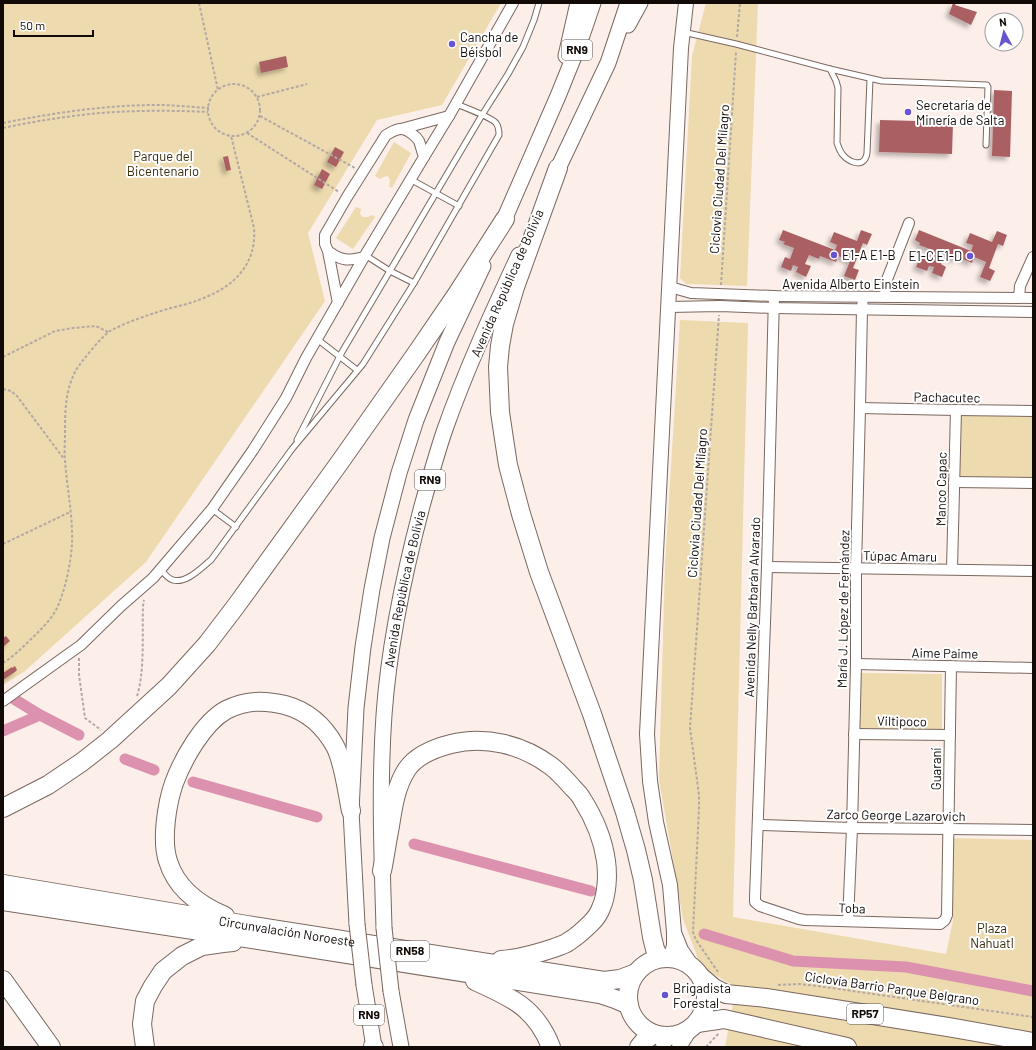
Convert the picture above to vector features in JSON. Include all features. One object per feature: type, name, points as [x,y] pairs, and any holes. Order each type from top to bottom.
[{"type":"highway","points":[[558,168],[515,287],[504,324],[498,367],[500,412],[508,465],[522,514],[540,572],[592,714],[625,812],[641,872],[655,949],[658,954],[666,958]]},
{"type":"highway","points":[[3,808],[48,785],[82,762],[110,740],[169,686],[206,644],[236,606],[416,354],[457,294],[505,219]]},
{"type":"highway","points":[[247,925],[197,902],[179,882],[167,860],[165,835],[170,799],[174,783],[192,746],[209,724],[225,711],[239,704],[258,701],[294,708],[309,716],[325,731],[335,747],[342,767],[351,811]]},
{"type":"highway","points":[[382,871],[397,790],[408,767],[421,756],[442,746],[460,742],[483,740],[511,746],[532,755],[551,766],[568,782],[582,798],[596,824],[604,848],[607,869],[606,890],[601,909],[585,930],[567,943],[539,953],[515,959],[470,961]]},
{"type":"highway","name":"Circunvalación Noroeste","points":[[3,884],[470,961],[570,983]]},
{"type":"highway","name":"Circunvalación Noroeste","points":[[3,901],[453,970],[570,983]]},
{"type":"highway","points":[[145,1047],[142,1024],[145,1002],[152,986],[163,971],[182,956],[202,946],[223,943],[265,941]]},
{"type":"highway","points":[[660,1039],[642,1028],[634,1018],[629,1006],[628,988],[636,973],[643,966],[652,960],[666,958]]},
{"type":"highway","name":"RP57","points":[[666,958],[682,960],[714,988],[726,994],[933,1024],[1033,1042]]},
{"type":"highway","points":[[453,970],[505,994],[519,1003],[532,1014],[546,1034],[551,1047]]},
{"type":"highway","points":[[694,1026],[703,1012],[706,1000],[706,988],[696,971]]},
{"type":"highway","name":"RN58","points":[[570,983],[620,979],[636,973]]},
{"type":"highway","points":[[3,980],[51,1047]]},
{"type":"highway","name":"RN58","points":[[570,983],[615,999],[629,1006]]},
{"type":"highway","points":[[639,1047],[644,1041],[660,1039],[678,1034],[694,1026],[724,1019],[847,1047]]},
{"type":"main road","points":[[558,96],[578,3]]},
{"type":"main road","name":"RN9","points":[[374,1047],[364,985],[357,924],[351,811],[356,708],[363,647],[382,538],[416,420],[447,342],[505,219],[558,96],[579,44],[593,3]]},
{"type":"main road","name":"Avenida República de Bolivia","points":[[401,1047],[384,928],[381,792],[384,714],[398,607],[414,534],[444,432],[498,301],[558,168],[608,63],[628,3]]},
{"type":"main road","points":[[608,63],[640,3]]},
{"type":"street","points":[[3,701],[82,645],[121,606],[161,570],[212,509],[253,450],[286,398],[317,339],[364,256],[449,116],[513,3]]},
{"type":"street","points":[[666,958],[674,946],[674,932],[670,886],[656,822],[650,781],[647,734],[682,32],[686,3]]},
{"type":"street","points":[[338,303],[325,235],[347,197],[386,135],[392,131],[449,116]]},
{"type":"street","points":[[401,129],[408,131],[416,137],[420,143],[424,157]]},
{"type":"street","points":[[885,297],[886,282],[909,223]]},
{"type":"street","points":[[328,251],[336,257],[346,260],[355,260],[364,256]]},
{"type":"street","points":[[1019,298],[1020,286],[1033,257]]},
{"type":"street","name":"Avenida Alberto Einstein","points":[[670,287],[690,293],[774,296],[1033,298]]},
{"type":"street","name":"Avenida Nelly Barbarán Alvarado","points":[[760,906],[755,902],[755,898],[759,824],[774,296]]},
{"type":"street","name":"María J. López de Fernández","points":[[848,921],[856,664],[856,568],[863,297]]},
{"type":"street","name":"Avenida Alberto Einstein","points":[[669,307],[720,306],[1033,312]]},
{"type":"street","name":"Pachacutec","points":[[860,408],[1033,411]]},
{"type":"street","name":"Manco Capac","points":[[952,569],[956,410]]},
{"type":"street","points":[[954,482],[1033,483]]},
{"type":"street","name":"Túpac Amaru","points":[[767,568],[1033,571]]},
{"type":"street","name":"Aime Paime","points":[[856,664],[1033,668]]},
{"type":"street","name":"Guaraní","points":[[945,920],[947,915],[952,666]]},
{"type":"street","name":"Viltipoco","points":[[854,734],[950,735]]},
{"type":"street","name":"Zarco George Lazarovich","points":[[759,824],[852,828],[1033,830]]},
{"type":"street","name":"Toba","points":[[760,906],[799,919],[940,924],[945,920]]},
{"type":"street","points":[[674,932],[681,950],[696,971]]},
{"type":"street","points":[[679,1047],[694,1026]]},
{"type":"lane","points":[[292,449],[340,356],[523,47],[539,3]]},
{"type":"lane","points":[[682,32],[882,81],[987,85],[986,145]]},
{"type":"lane","points":[[830,69],[838,88],[837,143],[844,156],[849,160],[860,163],[865,160],[867,153],[870,78]]},
{"type":"lane","points":[[161,570],[167,577],[173,580],[184,580],[196,573],[211,560],[292,449],[363,364],[414,283],[499,135],[499,129],[496,122],[456,104]]},
{"type":"lane","points":[[410,179],[459,206]]},
{"type":"lane","points":[[364,256],[414,283]]},
{"type":"lane","points":[[317,339],[357,370]]},
{"type":"lane","points":[[212,509],[236,526]]},
{"type":"path","points":[[199,3],[218,90]]},
{"type":"path","name":"Ciclovia Ciudad Del Milagro","points":[[721,294],[736,44],[740,3]]},
{"type":"path","points":[[256,97],[307,84]]},
{"type":"path","points":[[226,86],[243,86],[251,91],[256,97],[259,103],[260,116],[253,128],[247,133],[239,136],[231,136],[219,132],[211,122],[208,112],[210,101],[218,90],[226,86]]},
{"type":"path","points":[[3,123],[46,115],[100,108],[156,105],[209,108]]},
{"type":"path","points":[[3,128],[47,119],[101,113],[156,110],[208,112]]},
{"type":"path","points":[[260,116],[363,172]]},
{"type":"path","points":[[247,133],[347,197]]},
{"type":"path","points":[[3,663],[10,659],[44,627],[56,610],[62,594],[70,561],[72,543],[65,460],[66,397],[77,368],[93,348],[109,332],[135,320],[201,300],[218,292],[234,280],[244,269],[252,253],[255,238],[254,228],[231,136]]},
{"type":"path","name":"Ciclovia Ciudad Del Milagro","points":[[719,974],[696,940],[693,932],[699,795],[690,728],[720,306]]},
{"type":"path","points":[[3,357],[55,331],[96,326],[109,332]]},
{"type":"path","points":[[3,389],[11,391],[17,396],[65,460]]},
{"type":"path","points":[[3,544],[70,512]]},
{"type":"path","points":[[135,700],[140,688],[142,667],[142,606],[153,578]]},
{"type":"path","points":[[82,645],[79,658],[79,675],[85,718],[101,729],[110,740]]},
{"type":"path","name":"Ciclovía Barrio Parque Belgrano","points":[[777,985],[799,984],[818,986],[1033,1017]]},
{"type":"green space","name":"Parque del Bicentenario","points":[[3,3],[501,3],[442,105],[377,120],[308,233],[325,301],[146,562],[25,671],[3,685]]},
{"type":"green space","points":[[706,3],[758,3],[747,286],[686,284],[680,278],[692,56]]},
{"type":"green space","points":[[394,142],[411,153],[392,188],[389,186],[390,180],[388,176],[380,179],[375,176]]},
{"type":"green space","points":[[356,207],[361,209],[360,214],[363,217],[372,215],[375,217],[353,249],[336,238]]},
{"type":"green space","name":"Plaza Nahuatl","points":[[680,320],[748,323],[733,917],[946,954],[953,920],[952,838],[1033,840],[1033,1047],[725,1047],[736,987],[701,967],[683,919],[659,779],[665,565]]},
{"type":"green space","points":[[957,415],[1033,417],[1033,478],[957,477]]},
{"type":"green space","points":[[861,673],[942,674],[942,733],[860,732]]},
{"type":"building","points":[[953,3],[977,12],[971,25],[949,14]]},
{"type":"building","points":[[286,56],[288,67],[261,73],[259,62]]},
{"type":"building","points":[[994,90],[1012,91],[1010,157],[992,156]]},
{"type":"building","points":[[880,120],[953,122],[952,154],[879,152]]},
{"type":"building","points":[[335,147],[344,152],[336,167],[327,162]]},
{"type":"building","points":[[228,156],[231,170],[226,171],[223,157]]},
{"type":"building","points":[[322,169],[330,174],[322,189],[314,185]]},
{"type":"building","name":"E1-A E1-B","points":[[783,230],[835,250],[837,245],[830,242],[834,232],[857,241],[861,230],[872,234],[867,245],[863,243],[853,268],[859,270],[855,280],[844,276],[850,261],[838,256],[836,262],[820,256],[819,259],[809,255],[805,264],[811,266],[806,277],[796,272],[798,267],[793,265],[791,271],[781,267],[785,257],[790,259],[794,248],[783,244],[785,242],[779,240]]},
{"type":"building","name":"E1-C E1-D","points":[[919,230],[971,251],[973,245],[966,243],[970,233],[992,242],[997,231],[1007,235],[1003,246],[998,244],[989,268],[995,271],[990,281],[980,277],[986,262],[974,257],[972,263],[956,256],[955,260],[944,255],[941,264],[946,267],[942,277],[932,273],[934,267],[929,266],[927,271],[916,267],[920,257],[926,259],[930,249],[919,245],[920,243],[915,240]]},
{"type":"building","points":[[6,636],[10,641],[3,647],[3,638]]},
{"type":"building","points":[[15,666],[17,670],[3,680],[3,673]]},
{"type":"waterway","points":[[14,699],[40,715],[79,735]]},
{"type":"waterway","points":[[3,731],[40,715]]},
{"type":"waterway","points":[[125,759],[154,770]]},
{"type":"waterway","points":[[193,782],[317,817]]},
{"type":"waterway","points":[[414,844],[591,891]]},
{"type":"waterway","points":[[704,934],[793,961],[906,967],[1033,991]]},
{"type":"place","name":"Cancha de Béisbol","points":[[452,44]]},
{"type":"place","name":"Secretaría de Minería de Salta","points":[[908,112]]},
{"type":"place","name":"E1-A E1-B","points":[[834,255]]},
{"type":"place","name":"E1-C E1-D","points":[[970,256]]},
{"type":"place","name":"Brigadista Forestal","points":[[665,995]]}]
